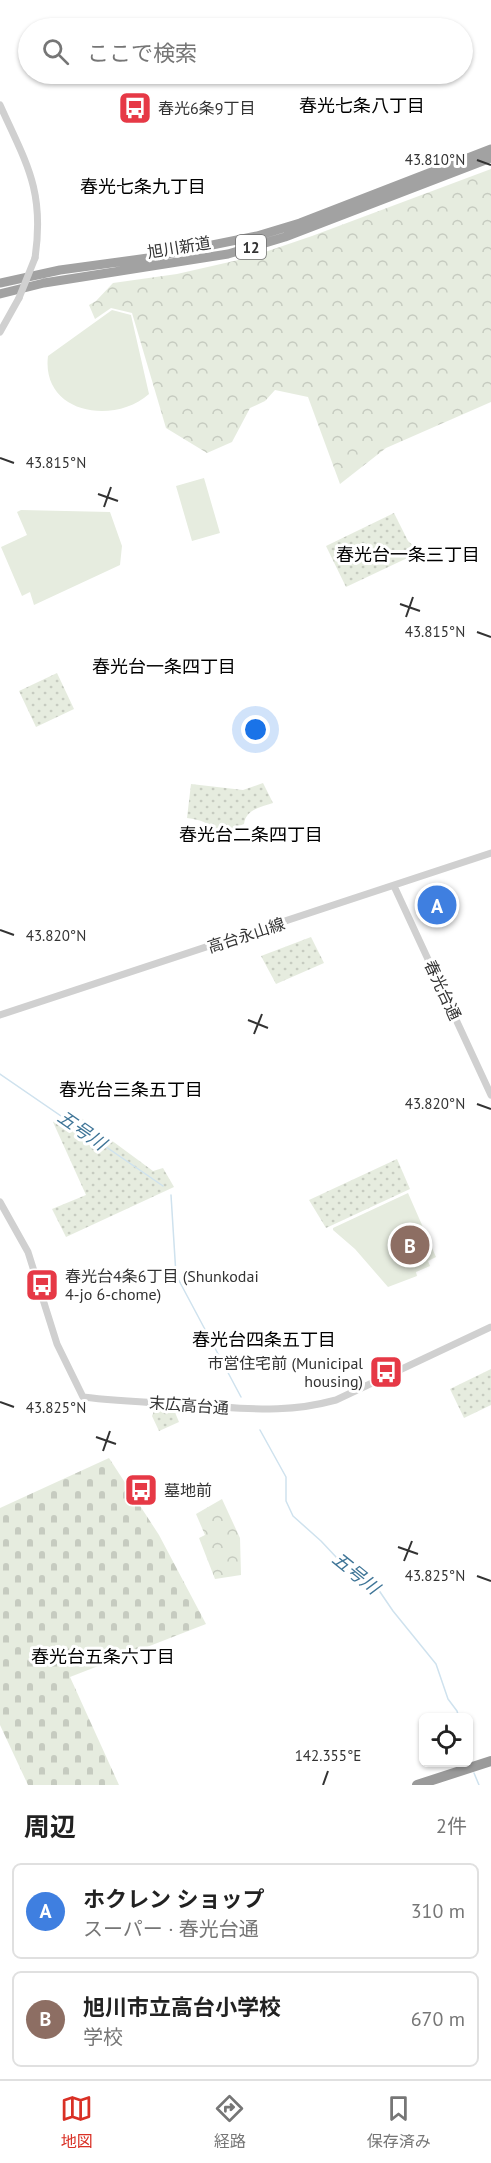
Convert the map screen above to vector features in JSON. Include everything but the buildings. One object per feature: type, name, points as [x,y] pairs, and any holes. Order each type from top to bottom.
[{"type":"highway","name":"旭川新道","points":[[0,283],[60,270],[157,256],[257,236],[300,223],[491,149]]},
{"type":"highway","name":"旭川新道","points":[[0,294],[44,283],[228,254],[285,237],[491,158]]},
{"type":"highway","points":[[417,1785],[491,1761]]},
{"type":"street","points":[[0,105],[34,183],[38,215],[35,258],[19,298],[0,332]]},
{"type":"street","name":"高台永山線","points":[[0,1015],[491,853]]},
{"type":"street","name":"春光台通","points":[[394,886],[491,1095]]},
{"type":"street","name":"末広高台通","points":[[0,1202],[28,1252],[57,1344],[82,1397],[262,1410],[292,1410],[336,1400],[491,1327]]},
{"type":"green space","points":[[491,169],[491,402],[386,448],[340,484],[308,397],[275,390],[265,401],[250,408],[232,442],[207,453],[166,428],[132,313],[111,308],[95,319],[89,305],[113,283],[177,274],[247,258]]},
{"type":"green space","points":[[112,310],[131,315],[149,394],[134,404],[117,410],[99,411],[82,408],[67,402],[56,390],[49,375],[48,356]]},
{"type":"green space","points":[[204,478],[220,533],[192,541],[176,486]]},
{"type":"green space","points":[[21,510],[110,512],[122,546],[120,565],[34,605],[30,592],[22,596],[1,547],[27,535],[17,512]]},
{"type":"green space","points":[[394,513],[408,541],[420,552],[346,587],[326,546]]},
{"type":"green space","points":[[57,673],[74,709],[36,727],[19,691]]},
{"type":"green space","points":[[263,783],[273,803],[251,812],[244,824],[218,834],[204,822],[187,818],[191,784],[243,790]]},
{"type":"green space","points":[[311,937],[324,963],[276,984],[261,956]]},
{"type":"green space","points":[[73,1112],[153,1171],[163,1168],[174,1187],[66,1237],[52,1209],[86,1195],[53,1122]]},
{"type":"green space","points":[[397,1159],[410,1189],[326,1228],[309,1200]]},
{"type":"green space","points":[[408,1193],[436,1257],[428,1261],[430,1266],[416,1272],[417,1276],[388,1287],[333,1228]]},
{"type":"green space","points":[[491,1369],[491,1405],[464,1418],[450,1389]]},
{"type":"green space","points":[[155,1409],[174,1410],[179,1422],[159,1431],[152,1416]]},
{"type":"green space","points":[[109,1458],[159,1535],[206,1624],[70,1677],[119,1785],[28,1785],[0,1725],[0,1508]]},
{"type":"green space","points":[[222,1499],[240,1538],[241,1575],[215,1579],[199,1538],[205,1535],[196,1514]]},
{"type":"waterway","name":"五号川","points":[[0,1074],[163,1186]]},
{"type":"waterway","name":"五号川","points":[[171,1195],[176,1275],[241,1397]]},
{"type":"waterway","name":"五号川","points":[[260,1430],[286,1477],[286,1501],[293,1516],[321,1541],[352,1574],[378,1589],[436,1664],[448,1699],[458,1713]]},
{"type":"waterway","name":"五号川","points":[[474,1773],[479,1785]]},
{"type":"place","name":"春光6条9丁目","points":[[135,108]]},
{"type":"place","name":"ホクレン ショップ","points":[[437,905]]},
{"type":"place","name":"旭川市立高台小学校","points":[[410,1245]]},
{"type":"place","name":"春光台4条6丁目 (Shunkodai 4-jo 6-chome)","points":[[42,1285]]},
{"type":"place","name":"市営住宅前 (Municipal housing)","points":[[386,1372]]},
{"type":"place","name":"墓地前","points":[[141,1490]]},
{"type":"district","name":"春光七条八丁目","points":[[362,105]]},
{"type":"district","name":"春光七条九丁目","points":[[143,186]]},
{"type":"district","name":"春光台一条三丁目","points":[[408,554]]},
{"type":"district","name":"春光台一条四丁目","points":[[164,666]]},
{"type":"district","name":"春光台二条四丁目","points":[[251,834]]},
{"type":"district","name":"春光台三条五丁目","points":[[131,1089]]},
{"type":"district","name":"春光台四条五丁目","points":[[264,1339]]},
{"type":"district","name":"春光台五条六丁目","points":[[103,1656]]}]
